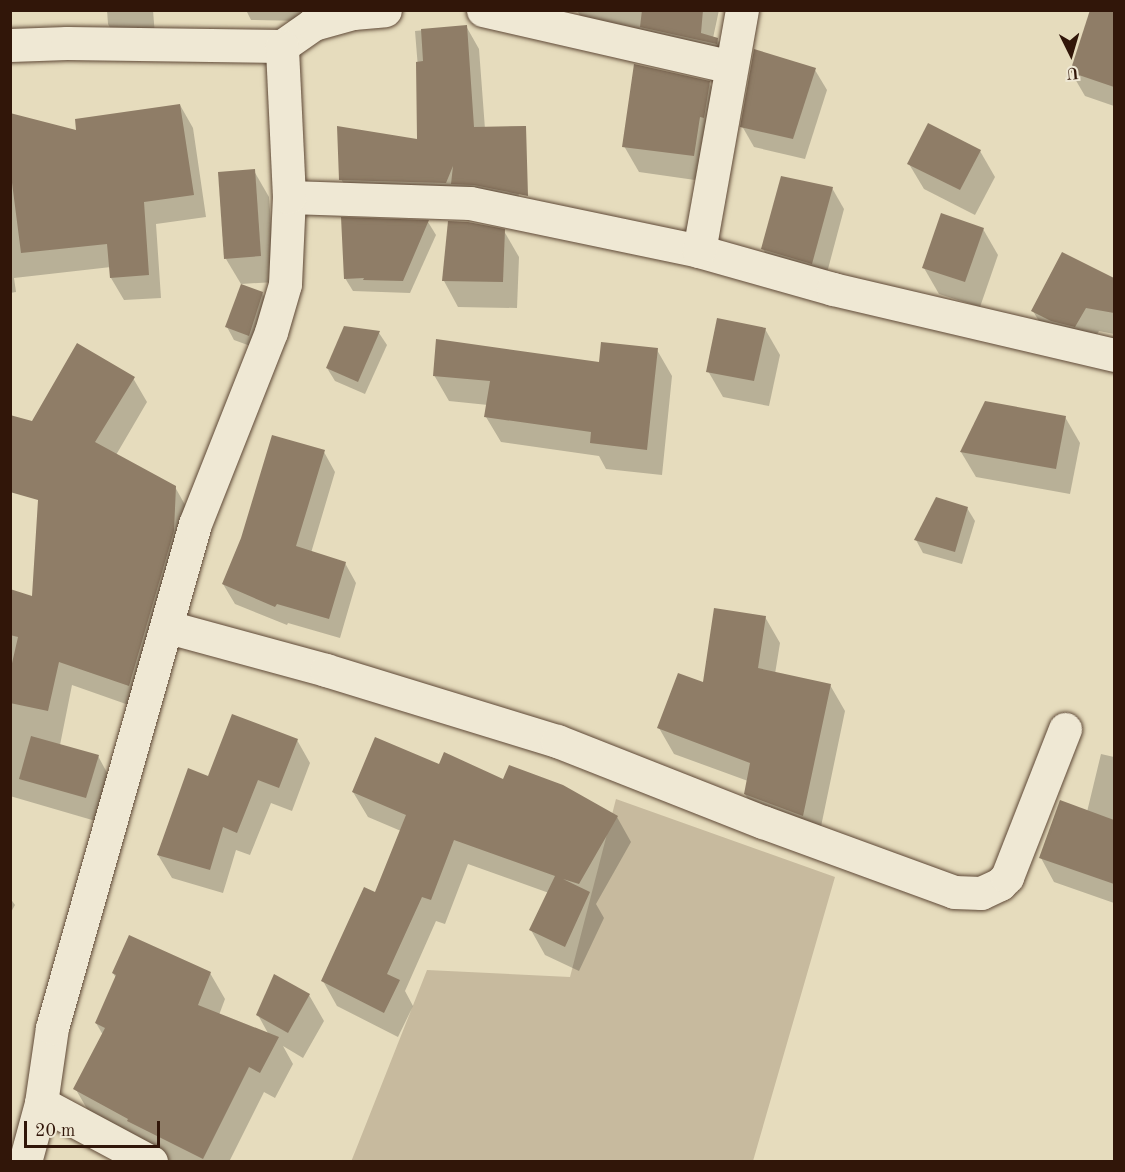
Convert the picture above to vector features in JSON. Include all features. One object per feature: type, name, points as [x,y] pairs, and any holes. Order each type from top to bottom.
[{"type":"street","points":[[10,45],[67,43],[282,46],[313,24],[352,13],[385,10]]},
{"type":"street","points":[[483,10],[732,68]]},
{"type":"street","points":[[699,251],[742,10]]},
{"type":"street","points":[[25,1161],[41,1103],[52,1028],[168,627],[195,524],[271,332],[285,284],[289,197],[282,46]]},
{"type":"street","points":[[289,197],[470,203],[699,251],[833,289],[1114,355]]},
{"type":"street","points":[[168,627],[326,670],[557,741],[763,822],[954,892],[981,893],[1000,885],[1006,877],[1065,729]]},
{"type":"street","points":[[41,1103],[151,1161]]},
{"type":"shaded area","points":[[616,799],[835,877],[753,1161],[351,1162],[427,970],[570,977]]},
{"type":"building","points":[[642,10],[703,10],[701,33],[718,38],[717,44],[640,27]]},
{"type":"building","points":[[1090,10],[1114,10],[1114,87],[1070,72]]},
{"type":"building","points":[[467,25],[474,127],[526,126],[528,196],[474,185],[451,184],[453,166],[446,183],[339,180],[337,126],[417,139],[416,62],[423,61],[421,29]]},
{"type":"building","points":[[754,49],[816,68],[793,139],[740,127]]},
{"type":"building","points":[[634,64],[710,81],[704,118],[700,117],[694,156],[622,147]]},
{"type":"building","points":[[180,104],[194,195],[144,202],[149,275],[110,278],[107,244],[21,253],[10,167],[10,113],[76,130],[75,119]]},
{"type":"building","points":[[928,123],[981,150],[960,190],[907,164]]},
{"type":"building","points":[[255,169],[261,256],[224,259],[218,172]]},
{"type":"building","points":[[781,176],[833,187],[812,264],[761,249]]},
{"type":"building","points":[[941,213],[984,228],[965,282],[922,268]]},
{"type":"building","points":[[341,217],[429,220],[403,281],[344,279]]},
{"type":"building","points":[[448,221],[505,229],[503,282],[442,281]]},
{"type":"building","points":[[1062,252],[1114,278],[1114,313],[1086,308],[1075,327],[1051,321],[1031,311]]},
{"type":"building","points":[[241,284],[263,292],[249,336],[225,327]]},
{"type":"building","points":[[717,318],[766,328],[754,381],[706,372]]},
{"type":"building","points":[[344,326],[380,331],[358,382],[326,368]]},
{"type":"building","points":[[436,339],[599,362],[601,342],[658,348],[647,450],[590,443],[591,432],[484,417],[490,381],[433,376]]},
{"type":"building","points":[[77,343],[135,377],[95,442],[176,486],[174,531],[129,686],[59,662],[48,711],[10,703],[10,672],[18,637],[10,635],[10,589],[32,596],[38,500],[10,492],[10,415],[32,421]]},
{"type":"building","points":[[985,401],[1066,416],[1056,469],[960,452]]},
{"type":"building","points":[[272,435],[325,450],[296,546],[346,562],[329,619],[277,604],[275,607],[222,584],[241,538]]},
{"type":"building","points":[[936,497],[968,507],[955,552],[914,540]]},
{"type":"building","points":[[714,608],[766,616],[758,668],[831,684],[803,816],[744,794],[750,763],[657,728],[678,673],[703,682]]},
{"type":"building","points":[[232,714],[298,739],[279,788],[258,780],[237,833],[223,827],[210,870],[157,855],[188,768],[208,776]]},
{"type":"building","points":[[31,736],[99,755],[86,798],[19,779]]},
{"type":"building","points":[[375,737],[439,764],[444,752],[503,779],[509,765],[563,785],[618,816],[579,884],[563,879],[590,892],[565,947],[529,930],[555,876],[454,840],[431,900],[422,897],[387,974],[400,980],[384,1013],[321,981],[364,887],[375,892],[406,815],[352,792]]},
{"type":"building","points":[[1060,800],[1114,820],[1114,884],[1039,858]]},
{"type":"building","points":[[129,935],[211,972],[198,1005],[279,1037],[260,1073],[249,1067],[203,1159],[127,1121],[128,1119],[73,1089],[105,1028],[95,1023],[116,975],[112,973]]},
{"type":"building","points":[[274,974],[310,994],[288,1033],[256,1015]]}]
